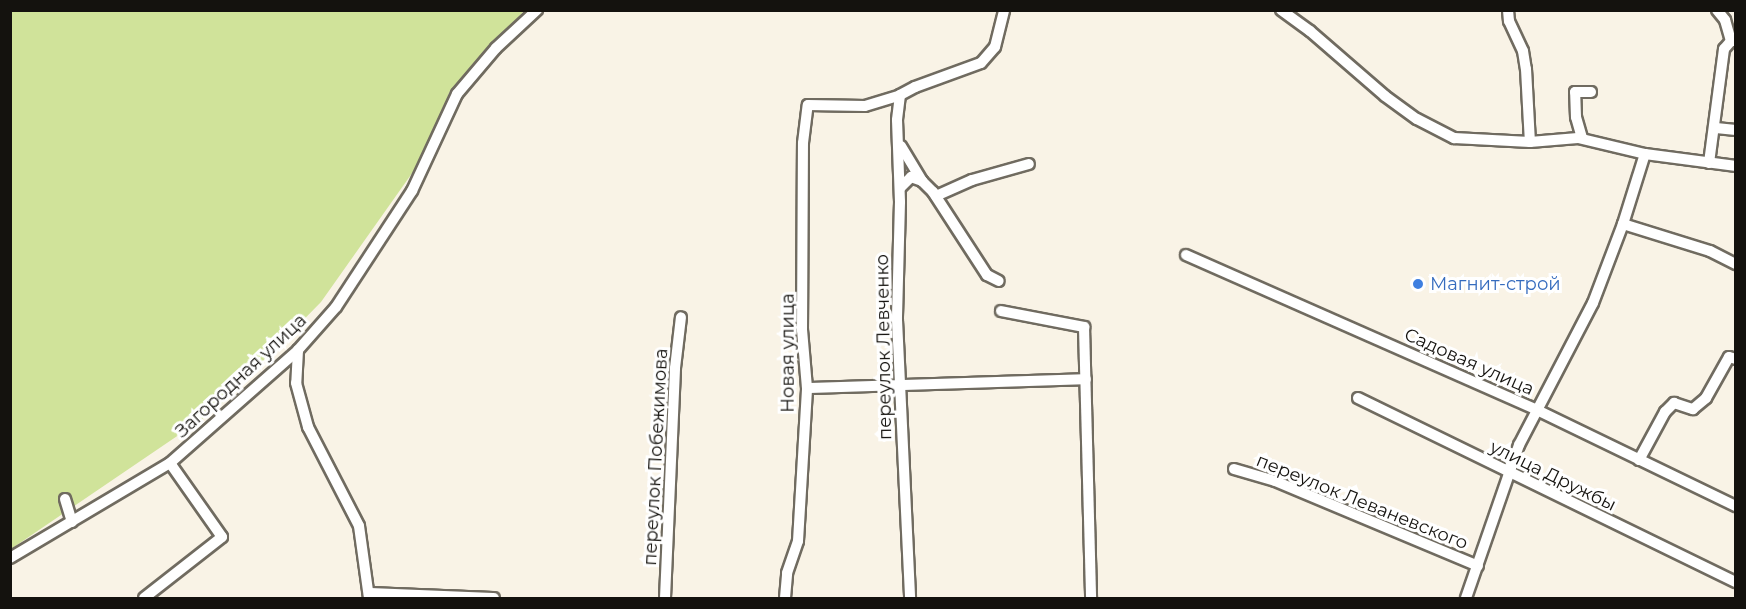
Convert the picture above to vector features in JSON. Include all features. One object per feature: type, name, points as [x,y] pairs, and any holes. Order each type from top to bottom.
[{"type":"street","name":"Загородная улица","points":[[10,558],[170,463],[298,350],[336,307],[412,191],[457,94],[496,48],[537,10]]},
{"type":"street","points":[[900,95],[915,87],[981,63],[995,47],[1004,10]]},
{"type":"street","points":[[1281,10],[1310,31],[1385,96],[1417,119],[1454,138],[1530,142],[1582,138],[1645,154],[1736,166]]},
{"type":"street","points":[[1508,10],[1509,21],[1522,51],[1526,69],[1530,142]]},
{"type":"street","points":[[1709,163],[1716,128],[1724,49],[1733,41],[1725,20],[1717,10]]},
{"type":"street","points":[[1582,138],[1576,117],[1575,92],[1591,92]]},
{"type":"street","name":"Новая улица","points":[[785,598],[787,573],[798,541],[807,388],[802,330],[803,143],[808,105],[865,106],[900,95]]},
{"type":"street","name":"переулок Левченко","points":[[900,95],[897,120],[900,188],[897,320],[910,598]]},
{"type":"street","points":[[1716,128],[1736,130]]},
{"type":"street","points":[[898,141],[922,181],[936,196],[987,275],[999,281]]},
{"type":"street","points":[[1466,598],[1519,445],[1593,303],[1623,224],[1645,154]]},
{"type":"street","points":[[936,196],[972,180],[1029,164]]},
{"type":"street","points":[[900,188],[910,177],[922,181]]},
{"type":"street","points":[[1623,224],[1710,251],[1736,264]]},
{"type":"street","name":"Садовая улица","points":[[1186,255],[1537,410],[1736,506]]},
{"type":"street","points":[[1001,311],[1084,327],[1091,598]]},
{"type":"street","name":"переулок Побежимова","points":[[666,598],[675,368],[681,317]]},
{"type":"street","points":[[298,350],[296,383],[308,427],[359,526],[369,596],[494,598]]},
{"type":"street","points":[[1638,460],[1665,412],[1674,404],[1694,409],[1706,398],[1729,357],[1736,359]]},
{"type":"street","points":[[807,388],[900,384],[906,387],[996,380],[1086,379]]},
{"type":"street","name":"улица Дружбы","points":[[1358,398],[1509,474],[1736,582]]},
{"type":"street","points":[[144,598],[222,537],[170,463]]},
{"type":"street","name":"переулок Леваневского","points":[[1234,469],[1275,480],[1478,566]]},
{"type":"street","points":[[65,500],[72,522]]},
{"type":"green space","points":[[11,11],[524,11],[449,93],[439,121],[415,169],[321,302],[214,411],[11,549]]},
{"type":"place","name":"Магнит-строй","points":[[1418,284]]}]
